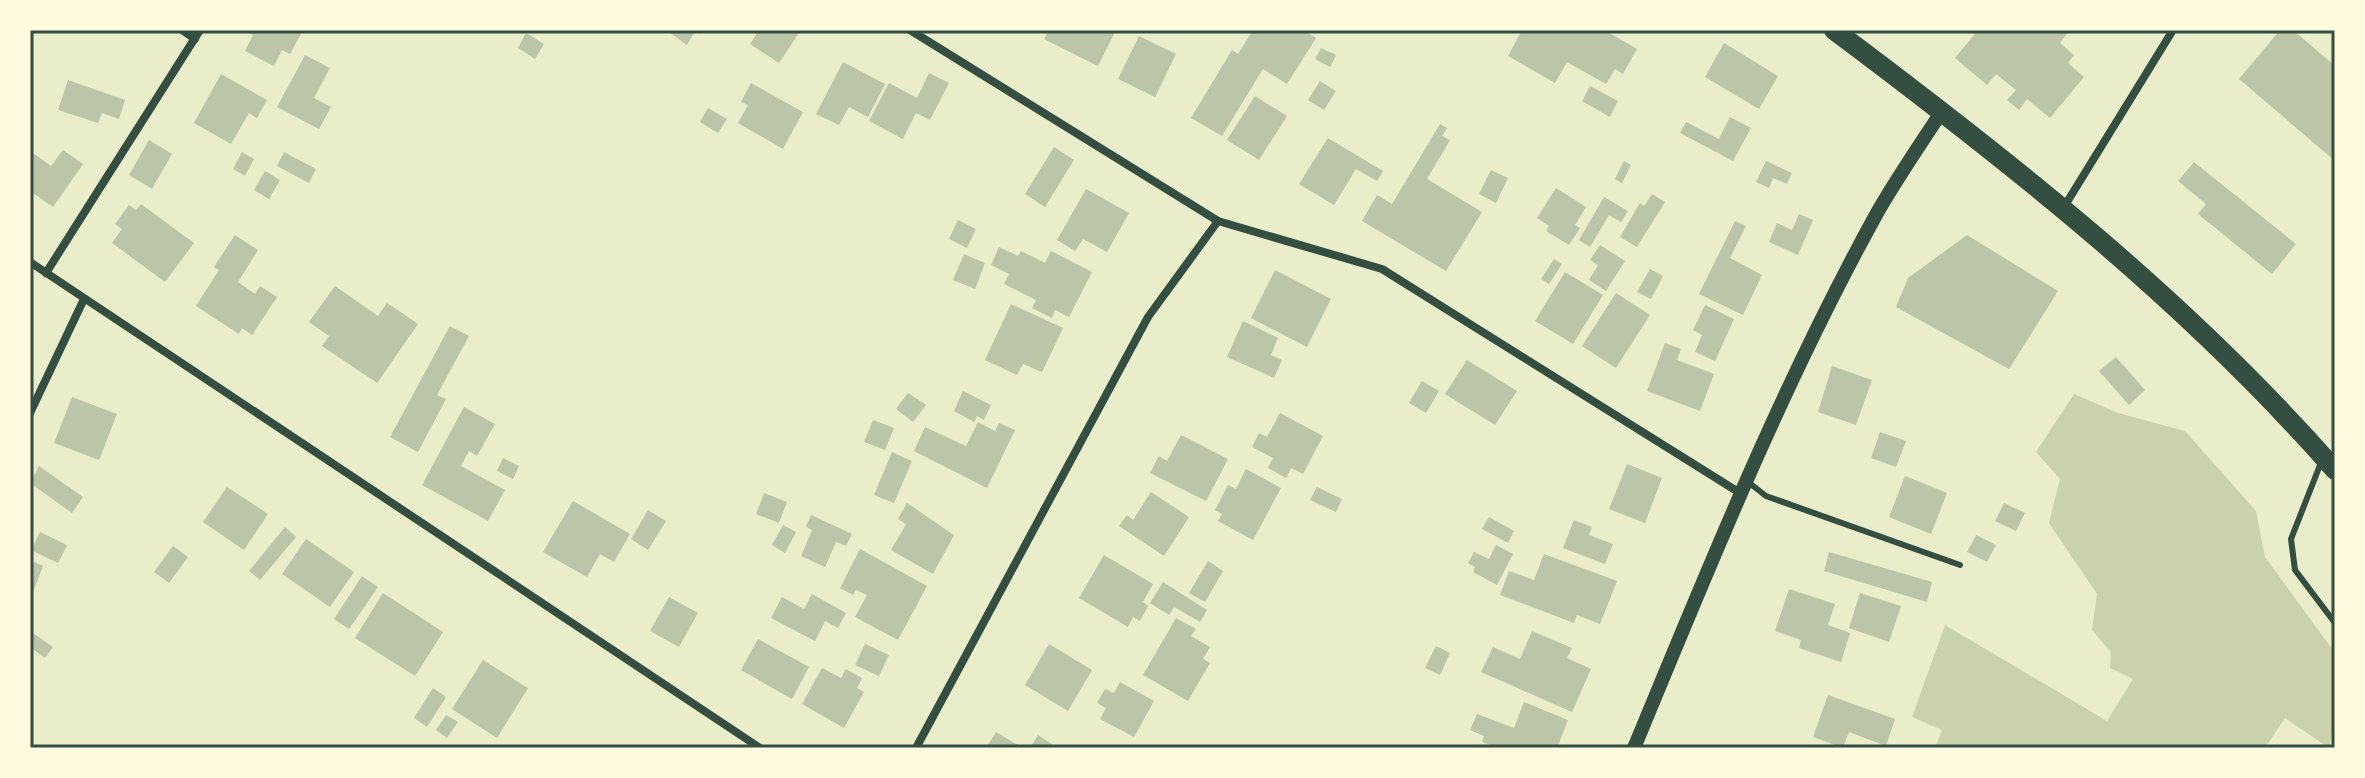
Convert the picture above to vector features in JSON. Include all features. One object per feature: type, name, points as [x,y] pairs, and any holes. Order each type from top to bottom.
[{"type":"main road","points":[[1834,30],[2064,207],[2165,296],[2329,464]]},
{"type":"street","points":[[182,30],[195,39]]},
{"type":"street","points":[[46,273],[200,30]]},
{"type":"street","points":[[910,30],[1218,221],[1382,269],[1743,486]]},
{"type":"street","points":[[2064,207],[2173,30]]},
{"type":"street","points":[[1634,748],[1743,486],[1806,351],[1878,212],[1942,111]]},
{"type":"street","points":[[916,748],[1148,317],[1218,221]]},
{"type":"street","points":[[30,262],[760,748]]},
{"type":"street","points":[[30,413],[84,299]]},
{"type":"lane","points":[[2329,464],[2291,539],[2295,570],[2335,623]]},
{"type":"lane","points":[[1743,486],[1960,565]]},
{"type":"green space","points":[[2074,394],[2118,413],[2185,431],[2256,511],[2265,557],[2335,653],[2335,718],[2329,748],[2285,718],[2265,748],[1935,748],[1942,730],[1912,717],[1945,625],[2107,721],[2133,679],[2110,668],[2111,652],[2092,630],[2097,594],[2049,523],[2060,479],[2036,452]]},
{"type":"building","points":[[243,30],[303,30],[290,54],[282,50],[274,66],[245,51],[253,35]]},
{"type":"building","points":[[666,30],[703,30],[700,34],[695,31],[687,45]]},
{"type":"building","points":[[759,30],[801,30],[779,63],[750,44]]},
{"type":"building","points":[[1049,30],[1116,30],[1098,66],[1044,39]]},
{"type":"building","points":[[1253,30],[1303,30],[1316,38],[1287,84],[1263,69],[1222,136],[1191,118],[1232,50],[1238,54]]},
{"type":"building","points":[[1522,30],[1604,30],[1637,49],[1623,74],[1615,69],[1606,84],[1567,62],[1555,83],[1508,56]]},
{"type":"building","points":[[1978,30],[2070,30],[2060,43],[2074,55],[2068,63],[2084,77],[2050,118],[2027,99],[2019,110],[2007,100],[2016,90],[1996,74],[1987,85],[1955,58]]},
{"type":"building","points":[[2280,30],[2293,30],[2335,66],[2335,161],[2239,79]]},
{"type":"building","points":[[526,33],[544,44],[535,59],[518,48]]},
{"type":"building","points":[[1139,36],[1176,54],[1155,97],[1118,79]]},
{"type":"building","points":[[1724,43],[1778,76],[1759,109],[1705,77]]},
{"type":"building","points":[[1321,48],[1336,55],[1330,67],[1315,59]]},
{"type":"building","points":[[305,55],[330,68],[314,98],[331,107],[319,129],[277,107]]},
{"type":"building","points":[[843,62],[885,84],[868,117],[849,107],[839,125],[816,114]]},
{"type":"building","points":[[929,73],[949,83],[930,120],[916,113],[903,139],[869,121],[889,83],[917,98]]},
{"type":"building","points":[[221,74],[267,100],[257,118],[249,113],[231,144],[194,123]]},
{"type":"building","points":[[68,80],[125,100],[119,119],[102,113],[98,123],[58,110]]},
{"type":"building","points":[[1320,81],[1336,91],[1324,110],[1308,100]]},
{"type":"building","points":[[751,83],[803,112],[783,149],[738,123],[748,105],[741,102]]},
{"type":"building","points":[[1590,86],[1618,101],[1610,117],[1582,101]]},
{"type":"building","points":[[1255,96],[1287,116],[1259,160],[1227,140]]},
{"type":"building","points":[[708,108],[727,119],[718,133],[700,122]]},
{"type":"building","points":[[1730,117],[1751,128],[1733,161],[1680,133],[1686,122],[1719,139]]},
{"type":"building","points":[[1440,124],[1447,128],[1442,136],[1450,140],[1427,179],[1482,212],[1446,271],[1362,221],[1377,195],[1392,204]]},
{"type":"building","points":[[1328,138],[1383,171],[1377,181],[1356,169],[1334,205],[1299,184]]},
{"type":"building","points":[[149,140],[172,154],[152,189],[129,175]]},
{"type":"building","points":[[1054,147],[1074,160],[1045,207],[1025,194]]},
{"type":"building","points":[[63,150],[83,164],[53,207],[30,191],[30,151],[51,166]]},
{"type":"building","points":[[242,152],[254,159],[245,176],[233,169]]},
{"type":"building","points":[[284,152],[316,169],[309,183],[277,166]]},
{"type":"building","points":[[1624,161],[1631,165],[1622,183],[1615,179]]},
{"type":"building","points":[[1766,161],[1792,173],[1787,184],[1773,178],[1769,188],[1756,182]]},
{"type":"building","points":[[2194,162],[2296,244],[2272,274],[2198,214],[2206,204],[2178,181]]},
{"type":"building","points":[[1491,170],[1508,178],[1496,203],[1479,194]]},
{"type":"building","points":[[265,171],[280,180],[269,199],[254,190]]},
{"type":"building","points":[[1556,188],[1586,207],[1575,225],[1580,228],[1569,245],[1546,231],[1549,226],[1537,218]]},
{"type":"building","points":[[1086,189],[1129,213],[1107,252],[1083,239],[1075,251],[1057,240]]},
{"type":"building","points":[[1652,194],[1665,202],[1637,247],[1620,237],[1640,203],[1644,206]]},
{"type":"building","points":[[1604,197],[1628,211],[1621,222],[1609,215],[1590,247],[1579,240]]},
{"type":"building","points":[[141,204],[194,243],[165,282],[112,243],[122,229],[115,224],[129,205],[136,210]]},
{"type":"building","points":[[1799,214],[1813,220],[1798,255],[1769,242],[1777,223],[1792,230]]},
{"type":"building","points":[[958,220],[976,229],[967,248],[949,239]]},
{"type":"building","points":[[1735,221],[1746,226],[1730,258],[1762,275],[1743,315],[1699,294]]},
{"type":"building","points":[[235,235],[258,250],[238,282],[255,294],[260,286],[277,297],[252,335],[242,328],[239,334],[196,306],[219,270],[214,267]]},
{"type":"building","points":[[1967,235],[2058,291],[2009,369],[1896,307],[1908,278]]},
{"type":"building","points":[[1600,245],[1625,261],[1606,291],[1589,280],[1598,265],[1590,260]]},
{"type":"building","points":[[999,247],[1018,256],[1021,251],[1045,263],[1051,251],[1092,272],[1069,317],[1055,310],[1052,318],[1032,308],[1036,300],[1004,284],[1009,274],[991,265]]},
{"type":"building","points":[[964,254],[985,263],[975,289],[953,280]]},
{"type":"building","points":[[1554,259],[1562,264],[1549,284],[1541,279]]},
{"type":"building","points":[[1650,269],[1663,276],[1651,299],[1637,292]]},
{"type":"building","points":[[1275,270],[1331,299],[1307,347],[1251,318]]},
{"type":"building","points":[[1565,272],[1603,295],[1573,344],[1535,321]]},
{"type":"building","points":[[335,286],[378,316],[387,303],[418,324],[377,383],[322,346],[329,336],[309,322]]},
{"type":"building","points":[[1616,293],[1650,315],[1616,368],[1582,346]]},
{"type":"building","points":[[1011,304],[1063,328],[1042,372],[1023,364],[1017,375],[985,360]]},
{"type":"building","points":[[1705,305],[1734,319],[1715,361],[1695,352],[1702,335],[1693,330]]},
{"type":"building","points":[[1243,321],[1278,338],[1271,355],[1282,360],[1274,378],[1227,357]]},
{"type":"building","points":[[450,326],[469,336],[437,395],[446,399],[418,452],[390,437]]},
{"type":"building","points":[[1665,343],[1681,349],[1677,360],[1714,374],[1700,411],[1647,391]]},
{"type":"building","points":[[2116,357],[2145,390],[2129,405],[2099,371]]},
{"type":"building","points":[[1467,360],[1517,391],[1495,425],[1445,394]]},
{"type":"building","points":[[1832,366],[1872,380],[1856,425],[1818,412]]},
{"type":"building","points":[[1422,381],[1439,391],[1426,413],[1409,403]]},
{"type":"building","points":[[963,391],[991,405],[984,420],[977,416],[974,422],[954,411]]},
{"type":"building","points":[[908,393],[926,405],[913,422],[896,409]]},
{"type":"building","points":[[72,397],[117,414],[99,460],[54,443]]},
{"type":"building","points":[[464,407],[495,424],[477,456],[469,451],[461,466],[505,490],[488,521],[422,485]]},
{"type":"building","points":[[1280,413],[1323,436],[1303,474],[1291,468],[1286,478],[1268,468],[1273,458],[1252,447],[1259,433],[1267,437]]},
{"type":"building","points":[[873,420],[894,428],[885,450],[864,442]]},
{"type":"building","points":[[978,422],[995,431],[999,423],[1015,430],[987,488],[914,451],[925,427],[966,446]]},
{"type":"building","points":[[1880,432],[1906,441],[1896,467],[1871,458]]},
{"type":"building","points":[[1181,435],[1228,459],[1206,501],[1150,473],[1159,456],[1167,461]]},
{"type":"building","points":[[892,452],[912,461],[894,503],[874,495]]},
{"type":"building","points":[[503,458],[519,466],[513,479],[497,471]]},
{"type":"building","points":[[1627,464],[1662,478],[1645,523],[1609,509]]},
{"type":"building","points":[[39,466],[83,497],[72,513],[30,483]]},
{"type":"building","points":[[1246,469],[1281,488],[1253,540],[1218,521],[1222,514],[1215,510],[1228,485],[1236,489]]},
{"type":"building","points":[[1905,476],[1947,493],[1931,534],[1889,517]]},
{"type":"building","points":[[227,487],[268,514],[244,550],[203,522]]},
{"type":"building","points":[[1317,487],[1342,499],[1336,512],[1310,500]]},
{"type":"building","points":[[1151,492],[1189,517],[1164,556],[1119,526],[1127,515],[1133,520]]},
{"type":"building","points":[[764,493],[787,502],[779,523],[756,514]]},
{"type":"building","points":[[573,501],[630,534],[614,562],[600,554],[587,577],[543,552]]},
{"type":"building","points":[[907,503],[954,535],[933,574],[891,550],[906,524],[898,519]]},
{"type":"building","points":[[2004,503],[2025,513],[2016,531],[1995,521]]},
{"type":"building","points":[[648,510],[666,521],[648,550],[631,539]]},
{"type":"building","points":[[811,515],[852,534],[846,546],[836,542],[825,567],[801,556],[812,530],[806,527]]},
{"type":"building","points":[[1489,517],[1514,531],[1508,543],[1482,529]]},
{"type":"building","points":[[1574,520],[1592,527],[1589,535],[1613,544],[1605,564],[1563,548]]},
{"type":"building","points":[[783,525],[796,532],[785,553],[772,545]]},
{"type":"building","points":[[285,527],[296,537],[260,580],[249,571]]},
{"type":"building","points":[[40,532],[67,545],[58,563],[31,550]]},
{"type":"building","points":[[1976,535],[1996,545],[1987,562],[1967,552]]},
{"type":"building","points":[[306,539],[354,572],[330,607],[282,574]]},
{"type":"building","points":[[1496,545],[1513,554],[1497,585],[1473,572],[1475,567],[1468,563],[1474,552],[1489,559]]},
{"type":"building","points":[[173,546],[188,557],[169,583],[154,572]]},
{"type":"building","points":[[860,549],[927,586],[898,640],[855,617],[867,595],[856,590],[853,595],[840,588]]},
{"type":"building","points":[[1829,552],[1932,582],[1927,602],[1824,571]]},
{"type":"building","points":[[1544,554],[1617,581],[1600,624],[1577,615],[1574,623],[1500,595],[1509,571],[1534,580]]},
{"type":"building","points":[[1104,555],[1153,584],[1143,602],[1148,606],[1140,621],[1133,617],[1128,627],[1079,598]]},
{"type":"building","points":[[30,560],[43,566],[30,600]]},
{"type":"building","points":[[1208,561],[1223,571],[1205,602],[1189,593]]},
{"type":"building","points":[[362,576],[378,587],[349,629],[334,619]]},
{"type":"building","points":[[1163,582],[1207,610],[1200,622],[1174,607],[1169,615],[1150,603]]},
{"type":"building","points":[[1789,589],[1835,604],[1828,625],[1850,633],[1841,662],[1799,648],[1801,640],[1775,631]]},
{"type":"building","points":[[383,593],[443,632],[415,676],[355,638]]},
{"type":"building","points":[[1860,593],[1901,606],[1889,642],[1849,628]]},
{"type":"building","points":[[812,594],[846,613],[838,628],[825,621],[815,641],[771,618],[782,597],[804,609]]},
{"type":"building","points":[[669,597],[698,613],[679,647],[650,631]]},
{"type":"building","points":[[1176,618],[1196,629],[1191,636],[1210,647],[1203,659],[1210,663],[1188,701],[1143,675]]},
{"type":"building","points":[[30,631],[53,647],[45,658],[30,647]]},
{"type":"building","points":[[1532,631],[1572,648],[1567,658],[1591,669],[1572,712],[1481,672],[1493,647],[1520,659]]},
{"type":"building","points":[[758,639],[809,667],[792,699],[741,670]]},
{"type":"building","points":[[865,644],[889,655],[879,676],[855,665]]},
{"type":"building","points":[[1049,644],[1092,670],[1068,711],[1025,685]]},
{"type":"building","points":[[1436,646],[1450,653],[1440,675],[1425,668]]},
{"type":"building","points":[[483,660],[528,688],[497,738],[452,709]]},
{"type":"building","points":[[822,668],[841,678],[846,669],[862,678],[857,688],[864,692],[844,728],[802,704]]},
{"type":"building","points":[[1120,682],[1154,701],[1134,737],[1100,719],[1106,708],[1097,703],[1105,689],[1114,693]]},
{"type":"building","points":[[433,688],[446,697],[427,727],[414,718]]},
{"type":"building","points":[[1828,695],[1895,719],[1886,746],[1849,732],[1843,748],[1813,737]]},
{"type":"building","points":[[1524,702],[1568,720],[1557,748],[1498,748],[1482,742],[1484,736],[1470,730],[1477,714],[1514,728]]},
{"type":"building","points":[[446,715],[458,722],[447,738],[436,730]]},
{"type":"building","points":[[996,732],[1023,748],[986,748]]},
{"type":"building","points":[[1038,735],[1052,744],[1050,748],[1030,748]]}]
